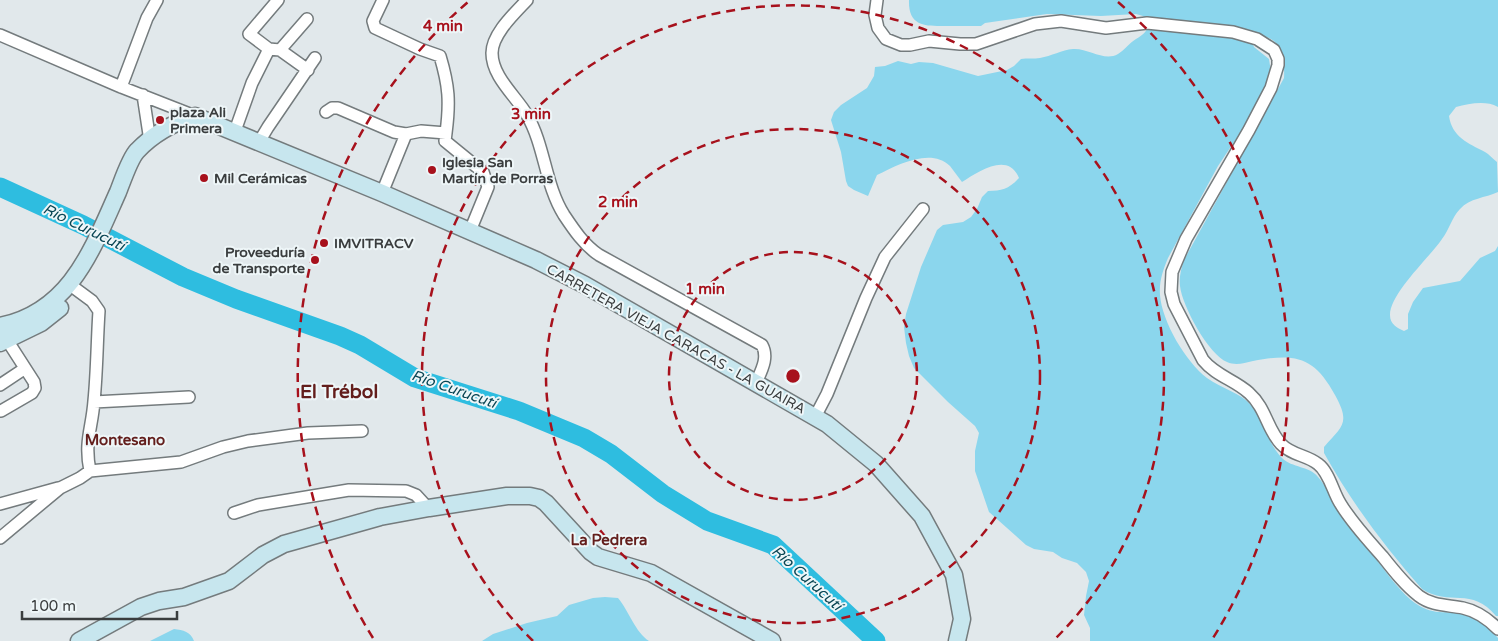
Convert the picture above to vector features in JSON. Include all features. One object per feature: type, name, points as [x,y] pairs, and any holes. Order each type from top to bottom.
[{"type":"main road","name":"CARRETERA VIEJA CARACAS - LA GUAIRA","points":[[195,116],[382,193],[536,260],[585,285],[827,424],[876,464],[922,516],[954,575],[962,619],[957,641]]},
{"type":"main road","points":[[2,336],[16,321],[41,309],[72,287],[89,263],[150,141],[172,124],[195,116]]},
{"type":"main road","points":[[79,641],[141,607],[159,601],[184,597],[229,581],[263,555],[284,544],[380,517],[507,496],[539,498],[598,557],[651,573],[772,641]]},
{"type":"street","points":[[121,87],[147,18],[156,0]]},
{"type":"street","points":[[278,0],[249,34],[308,70]]},
{"type":"street","points":[[383,0],[373,21],[375,28],[440,56],[449,95],[445,142],[483,172],[488,187],[470,231]]},
{"type":"street","points":[[527,0],[503,26],[493,45],[492,55],[496,70],[527,116],[564,214],[583,242],[599,255],[762,345],[765,355],[764,362],[756,383]]},
{"type":"street","points":[[877,0],[875,15],[878,28],[886,39],[901,45],[929,41],[976,44],[1035,24],[1061,21],[1106,28],[1147,23],[1233,32],[1257,39],[1274,50],[1278,59],[1278,65],[1272,88],[1174,263],[1171,283],[1174,304],[1208,367],[1239,385],[1255,399],[1263,409],[1282,446],[1318,464],[1324,471],[1341,505],[1403,581],[1427,601],[1472,610],[1490,620],[1498,629]]},
{"type":"street","points":[[235,131],[252,83],[274,50],[307,19]]},
{"type":"street","points":[[0,34],[121,87],[195,116]]},
{"type":"street","points":[[260,142],[268,127],[315,58]]},
{"type":"street","points":[[143,96],[150,141]]},
{"type":"street","points":[[326,112],[332,108],[338,108],[394,132],[406,134],[421,131],[446,133]]},
{"type":"street","points":[[382,193],[406,134]]},
{"type":"street","points":[[815,417],[827,394],[866,298],[885,257],[923,209]]},
{"type":"street","points":[[72,287],[92,301],[99,311],[94,402],[87,443],[90,471]]},
{"type":"street","points":[[1,411],[32,393],[35,388],[34,382],[2,336]]},
{"type":"street","points":[[0,385],[24,369]]},
{"type":"street","points":[[94,402],[189,397]]},
{"type":"street","points":[[0,504],[60,488],[90,471],[181,462],[223,446],[256,440],[308,433],[362,431]]},
{"type":"street","points":[[0,538],[60,488]]},
{"type":"street","points":[[234,513],[258,505],[349,490],[406,491],[416,495],[429,508]]},
{"type":"shaded area","points":[[909,0],[1498,0],[1498,107],[1482,103],[1466,105],[1456,107],[1449,116],[1457,134],[1497,162],[1498,192],[1473,200],[1460,209],[1442,239],[1396,296],[1390,315],[1391,321],[1396,327],[1404,331],[1408,329],[1408,314],[1413,302],[1423,288],[1460,281],[1480,258],[1495,251],[1498,246],[1498,616],[1478,602],[1469,599],[1442,597],[1422,589],[1369,524],[1324,453],[1324,447],[1340,429],[1343,412],[1335,395],[1319,372],[1302,360],[1292,358],[1281,357],[1237,364],[1227,362],[1212,350],[1191,317],[1186,305],[1180,283],[1180,273],[1184,260],[1284,78],[1283,56],[1277,44],[1266,37],[1258,36],[1252,42],[1254,47],[1269,59],[1271,72],[1268,84],[1254,112],[1218,166],[1168,258],[1160,285],[1160,295],[1170,329],[1191,362],[1207,378],[1242,397],[1252,406],[1273,446],[1282,458],[1291,464],[1315,473],[1352,531],[1395,584],[1411,600],[1426,609],[1460,613],[1472,617],[1488,628],[1498,638],[1498,641],[1090,641],[1090,628],[1084,615],[1089,581],[1086,572],[1077,563],[1062,558],[1053,552],[1034,549],[1026,545],[989,512],[975,471],[975,451],[979,433],[975,426],[914,368],[906,343],[904,327],[906,314],[921,267],[937,230],[943,225],[963,222],[971,217],[982,197],[988,191],[1005,189],[1019,178],[1014,170],[1008,166],[1000,165],[984,169],[962,182],[950,166],[933,158],[924,158],[904,163],[877,175],[868,196],[848,186],[841,152],[831,120],[834,112],[841,105],[867,88],[874,76],[875,67],[885,66],[898,61],[911,64],[919,62],[933,63],[978,76],[1007,70],[1021,59],[1040,58],[1073,49],[1085,50],[1102,56],[1113,56],[1143,34],[1147,30],[1149,22],[1143,16],[1136,14],[1101,16],[1047,14],[985,23],[981,26],[933,26],[915,21],[910,9]]},
{"type":"shaded area","points":[[593,598],[618,598],[636,627],[649,641],[482,641],[493,634],[557,616],[569,605]]},
{"type":"shaded area","points":[[174,629],[191,635],[194,641],[150,641]]},
{"type":"waterway","name":"Río Curucutí","points":[[0,187],[83,225],[183,277],[236,299],[360,345],[415,378],[519,411],[584,438],[611,454],[663,494],[707,521],[773,545],[876,641]]},
{"type":"place","name":"plaza Ali Primera","points":[[160,120]]},
{"type":"place","name":"Iglesia San Martín de Porras","points":[[432,170]]},
{"type":"place","name":"Mil Cerámicas","points":[[204,178]]},
{"type":"place","name":"IMVITRACV","points":[[324,243]]},
{"type":"place","name":"Proveeduría de Transporte","points":[[315,260]]},
{"type":"district","name":"El Trébol","points":[[339,392]]},
{"type":"district","name":"Montesano","points":[[125,440]]},
{"type":"district","name":"La Pedrera","points":[[609,540]]}]
